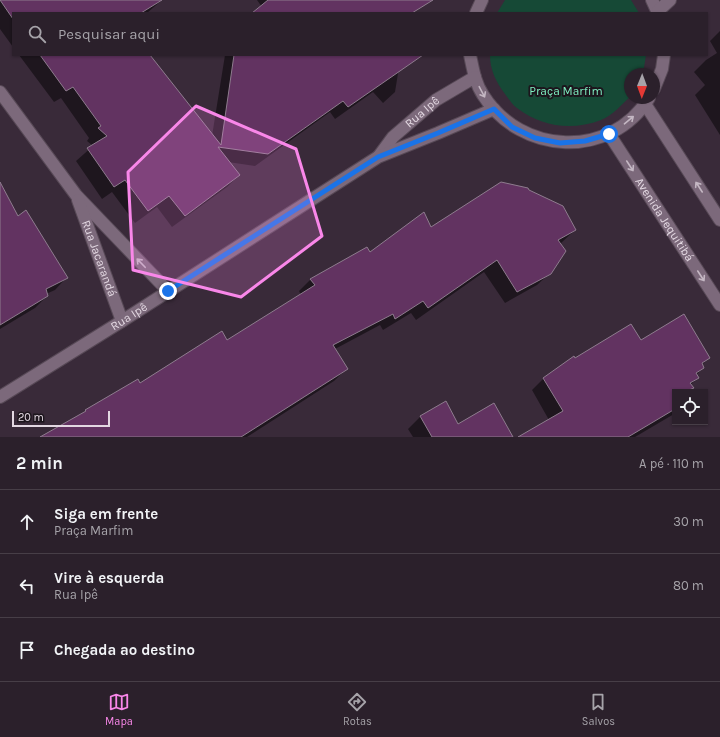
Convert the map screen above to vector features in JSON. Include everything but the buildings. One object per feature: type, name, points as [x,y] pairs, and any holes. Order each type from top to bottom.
[{"type":"street","points":[[476,12],[482,0]]},
{"type":"street","points":[[652,0],[658,12],[670,0]]},
{"type":"street","points":[[470,56],[475,77],[482,95],[512,127],[535,138],[560,143],[585,141],[609,134],[629,121],[644,104]]},
{"type":"street","points":[[660,74],[664,56]]},
{"type":"street","name":"Rua Ipê","points":[[378,157],[393,138],[436,100],[475,77]]},
{"type":"street","name":"Rua Jacarandá","points":[[0,92],[76,195],[168,291]]},
{"type":"street","points":[[649,104],[720,220]]},
{"type":"street","name":"Rua Ipê","points":[[0,397],[122,321],[378,157],[494,109]]},
{"type":"street","name":"Avenida Jequitibá","points":[[609,134],[720,305]]},
{"type":"street","name":"Rua Jacarandá","points":[[76,195],[122,321]]},
{"type":"highlighted area","points":[[196,106],[296,149],[322,236],[241,297],[133,270],[128,172]]},
{"type":"green space","points":[[505,0],[631,0],[638,12],[498,12]]},
{"type":"green space","name":"Praça Marfim","points":[[490,56],[646,56],[644,68],[624,68],[624,103],[617,110],[601,120],[579,125],[568,126],[547,123],[515,107],[496,80],[492,71]]},
{"type":"route","points":[[168,291],[378,157],[494,109],[512,127],[535,138],[560,143],[585,141],[609,134]]}]
